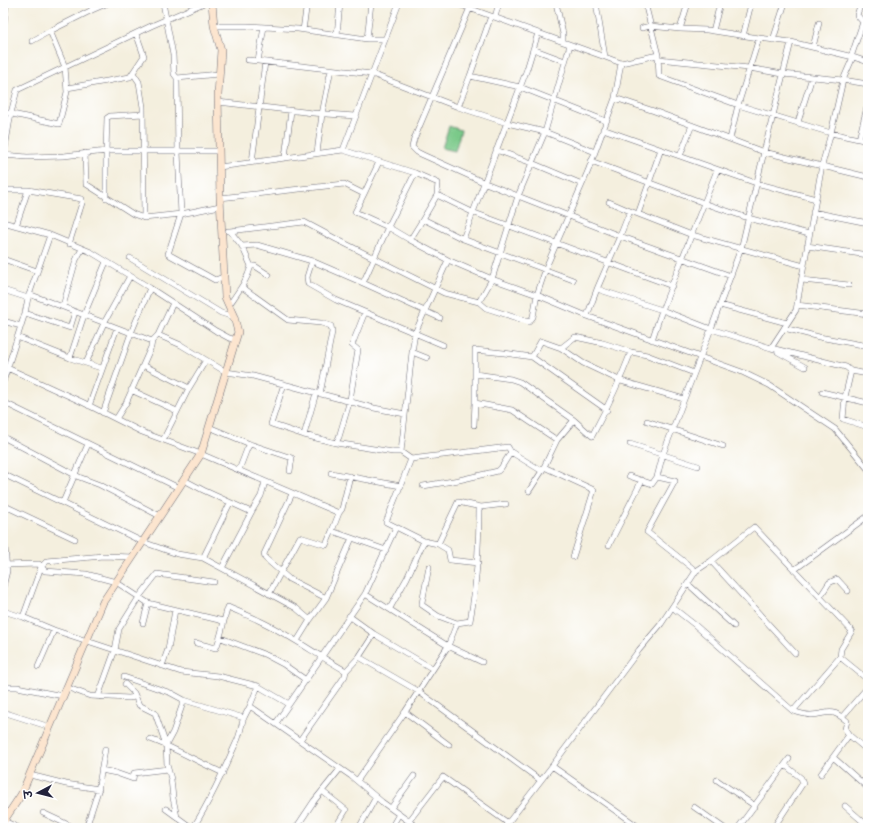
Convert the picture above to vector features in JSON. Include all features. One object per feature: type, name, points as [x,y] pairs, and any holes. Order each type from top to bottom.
[{"type":"street","points":[[3,33],[6,3]]},
{"type":"street","points":[[92,3],[92,10]]},
{"type":"street","points":[[32,41],[108,3]]},
{"type":"street","points":[[163,3],[174,74],[177,78],[181,214],[168,254],[215,280],[223,277]]},
{"type":"street","points":[[204,3],[166,19],[17,90],[11,113],[4,158],[64,156],[106,151],[219,151]]},
{"type":"street","points":[[19,828],[3,822],[22,795],[66,687],[103,602],[201,454],[238,332],[234,317],[225,297],[223,277],[218,102],[221,50],[214,26],[212,3]]},
{"type":"street","points":[[303,30],[307,3]]},
{"type":"street","points":[[337,34],[340,3]]},
{"type":"street","points":[[367,39],[371,3]]},
{"type":"street","points":[[343,150],[398,3]]},
{"type":"street","points":[[455,3],[471,6],[493,17],[621,64],[658,57],[868,84]]},
{"type":"street","points":[[458,107],[499,3]]},
{"type":"street","points":[[556,3],[563,34],[563,42]]},
{"type":"street","points":[[596,3],[605,57]]},
{"type":"street","points":[[645,3],[658,57],[659,76],[738,105],[773,116],[798,122],[831,133],[868,141]]},
{"type":"street","points":[[680,29],[688,3]]},
{"type":"street","points":[[713,31],[720,3]]},
{"type":"street","points":[[773,40],[785,3]]},
{"type":"street","points":[[771,348],[796,310],[822,165],[843,80],[863,22],[857,15],[861,3]]},
{"type":"street","points":[[471,6],[412,147],[423,155],[483,182],[620,236],[731,276]]},
{"type":"street","points":[[744,36],[750,8]]},
{"type":"street","points":[[814,47],[819,23]]},
{"type":"street","points":[[214,26],[264,27],[303,30],[367,39],[385,39]]},
{"type":"street","points":[[642,28],[650,26],[713,31],[791,42],[868,62]]},
{"type":"street","points":[[258,61],[264,27]]},
{"type":"street","points":[[3,112],[59,124],[67,92],[65,67],[50,31]]},
{"type":"street","points":[[67,88],[130,77],[144,56],[136,33]]},
{"type":"street","points":[[463,239],[483,182],[507,123],[538,33]]},
{"type":"street","points":[[730,140],[738,105],[758,38]]},
{"type":"street","points":[[629,476],[652,484],[657,477],[663,454],[741,248],[791,42]]},
{"type":"street","points":[[479,302],[492,279],[518,196],[545,132],[570,44]]},
{"type":"street","points":[[533,49],[565,61]]},
{"type":"street","points":[[248,60],[372,74],[458,107],[507,123],[545,132],[595,152]]},
{"type":"street","points":[[252,162],[265,62]]},
{"type":"street","points":[[221,233],[304,222],[444,293],[479,302],[486,308],[528,322],[533,318],[537,295],[546,270],[595,152],[614,98],[621,64]]},
{"type":"street","points":[[317,153],[322,114],[331,70]]},
{"type":"street","points":[[133,74],[138,82],[143,107],[144,218]]},
{"type":"street","points":[[177,78],[219,74]]},
{"type":"street","points":[[470,76],[520,87],[554,99],[606,121]]},
{"type":"street","points":[[798,122],[812,77]]},
{"type":"street","points":[[614,98],[764,152],[868,177]]},
{"type":"street","points":[[218,102],[291,111],[355,116]]},
{"type":"street","points":[[859,139],[866,116],[868,103]]},
{"type":"street","points":[[285,158],[291,111]]},
{"type":"street","points":[[106,198],[107,118],[110,116],[142,114]]},
{"type":"street","points":[[680,156],[692,125]]},
{"type":"street","points":[[603,128],[717,170],[756,183],[816,199]]},
{"type":"street","points":[[638,214],[661,149]]},
{"type":"street","points":[[219,167],[343,150],[415,173],[438,183],[437,195],[410,240]]},
{"type":"street","points":[[496,150],[582,184]]},
{"type":"street","points":[[85,153],[86,184],[133,214],[144,218],[181,214],[220,206]]},
{"type":"street","points":[[591,161],[748,218],[809,234]]},
{"type":"street","points":[[379,162],[355,212],[388,227],[448,260],[492,279],[537,295],[587,316],[742,372],[769,385],[836,429],[868,469]]},
{"type":"street","points":[[652,340],[662,310],[717,170]]},
{"type":"street","points":[[363,283],[388,227],[415,173]]},
{"type":"street","points":[[220,198],[344,184],[364,194]]},
{"type":"street","points":[[3,190],[28,190],[82,199],[69,244]]},
{"type":"street","points":[[16,226],[28,190]]},
{"type":"street","points":[[437,195],[472,212],[557,242],[608,263],[672,286]]},
{"type":"street","points":[[609,202],[692,235],[804,266]]},
{"type":"street","points":[[587,316],[630,210]]},
{"type":"street","points":[[813,212],[868,223]]},
{"type":"street","points":[[423,219],[463,239],[573,280]]},
{"type":"street","points":[[3,222],[50,235],[91,252],[216,331],[236,340]]},
{"type":"street","points":[[229,305],[249,275],[251,266],[242,246],[230,231]]},
{"type":"street","points":[[3,382],[5,367],[21,326],[29,296],[50,235]]},
{"type":"street","points":[[242,246],[257,244],[312,261],[440,318]]},
{"type":"street","points":[[807,246],[868,255]]},
{"type":"street","points":[[63,306],[76,260],[82,249]]},
{"type":"street","points":[[130,258],[221,313],[234,317]]},
{"type":"street","points":[[3,259],[37,271]]},
{"type":"street","points":[[401,452],[415,333],[448,260]]},
{"type":"street","points":[[312,261],[307,277],[308,284],[336,300],[443,345]]},
{"type":"street","points":[[70,358],[84,315],[106,262]]},
{"type":"street","points":[[251,266],[255,266],[269,275]]},
{"type":"street","points":[[86,363],[104,323],[130,276]]},
{"type":"street","points":[[802,280],[849,285]]},
{"type":"street","points":[[242,287],[288,320],[321,323],[331,326],[332,332],[318,393],[304,435]]},
{"type":"street","points":[[102,413],[131,333],[150,288]]},
{"type":"street","points":[[3,290],[63,306],[152,341]]},
{"type":"street","points":[[597,290],[662,310],[711,329],[771,348],[846,367],[851,371],[868,374]]},
{"type":"street","points":[[116,419],[126,403],[151,347],[152,341],[158,335],[173,303]]},
{"type":"street","points":[[797,304],[868,314]]},
{"type":"street","points":[[720,305],[818,337],[868,346]]},
{"type":"street","points":[[25,313],[70,328],[76,312]]},
{"type":"street","points":[[336,443],[349,402],[358,350],[352,345],[365,312]]},
{"type":"street","points":[[3,321],[21,326]]},
{"type":"street","points":[[89,406],[101,368],[117,328]]},
{"type":"street","points":[[158,335],[181,345],[226,372],[253,376],[349,402],[405,414]]},
{"type":"street","points":[[17,337],[70,358],[101,368]]},
{"type":"street","points":[[561,348],[575,337],[647,355],[694,373]]},
{"type":"street","points":[[532,357],[541,341],[561,348],[583,363],[620,380],[684,399]]},
{"type":"street","points":[[771,348],[804,367]]},
{"type":"street","points":[[474,425],[475,350],[532,357],[607,410]]},
{"type":"street","points":[[412,352],[427,358]]},
{"type":"street","points":[[475,374],[511,379],[520,382],[574,420],[592,436],[607,410],[631,352]]},
{"type":"street","points":[[163,440],[176,412],[206,360]]},
{"type":"street","points":[[143,365],[189,388]]},
{"type":"street","points":[[5,367],[142,432],[201,454],[339,514]]},
{"type":"street","points":[[851,371],[845,398],[843,419],[868,427]]},
{"type":"street","points":[[284,384],[271,424],[304,435],[336,443],[401,452],[411,459],[508,446],[511,452],[543,469],[594,490],[573,557]]},
{"type":"street","points":[[131,390],[176,412]]},
{"type":"street","points":[[822,392],[868,403]]},
{"type":"street","points":[[3,402],[179,488]]},
{"type":"street","points":[[475,403],[512,410],[557,440]]},
{"type":"street","points":[[529,491],[543,469],[557,440],[574,420]]},
{"type":"street","points":[[647,421],[723,446]]},
{"type":"street","points":[[210,427],[250,444],[292,458],[290,471]]},
{"type":"street","points":[[3,437],[75,475],[100,485],[160,516]]},
{"type":"street","points":[[63,502],[88,444]]},
{"type":"street","points":[[239,470],[250,444]]},
{"type":"street","points":[[630,444],[698,466]]},
{"type":"street","points":[[423,486],[498,471],[511,452]]},
{"type":"street","points":[[411,459],[386,522],[424,540],[438,544],[448,550],[450,560],[478,563]]},
{"type":"street","points":[[331,473],[401,486]]},
{"type":"street","points":[[3,474],[143,542],[177,554],[203,558],[296,608],[310,620]]},
{"type":"street","points":[[269,594],[300,537],[326,545],[342,509],[350,476]]},
{"type":"street","points":[[657,477],[675,481],[647,532],[696,571]]},
{"type":"street","points":[[184,480],[230,503],[252,511]]},
{"type":"street","points":[[609,545],[642,480]]},
{"type":"street","points":[[222,568],[261,496],[265,482]]},
{"type":"street","points":[[292,494],[264,554],[265,558],[289,579],[326,598]]},
{"type":"street","points":[[438,544],[458,502],[479,506],[506,504]]},
{"type":"street","points":[[203,558],[230,503]]},
{"type":"street","points":[[3,505],[75,539]]},
{"type":"street","points":[[429,567],[422,605],[438,616],[457,623],[470,621],[476,590],[479,506]]},
{"type":"street","points":[[794,570],[868,516]]},
{"type":"street","points":[[3,520],[5,565],[7,571],[3,587]]},
{"type":"street","points":[[276,723],[365,594],[396,527]]},
{"type":"street","points":[[504,828],[639,650],[661,624],[696,571],[754,527],[852,632],[841,649],[840,657],[793,711]]},
{"type":"street","points":[[332,531],[386,550]]},
{"type":"street","points":[[297,641],[326,598],[352,538]]},
{"type":"street","points":[[390,608],[407,578],[424,540]]},
{"type":"street","points":[[23,617],[41,567],[47,561],[103,556],[133,556]]},
{"type":"street","points":[[711,561],[794,653]]},
{"type":"street","points":[[5,565],[39,564],[45,570],[86,574],[116,582],[148,603],[223,621]]},
{"type":"street","points":[[98,697],[115,650],[119,629],[139,597],[157,574],[214,582]]},
{"type":"street","points":[[820,597],[830,583],[837,579],[848,592]]},
{"type":"street","points":[[688,584],[734,626]]},
{"type":"street","points":[[365,594],[390,608],[408,622],[448,646],[482,662]]},
{"type":"street","points":[[144,623],[148,603]]},
{"type":"street","points":[[196,644],[216,648],[221,638],[223,621],[228,607],[260,621],[297,641],[346,671]]},
{"type":"street","points":[[672,607],[701,629],[793,711],[812,715],[825,712],[835,712],[847,721],[845,729],[849,735],[868,751]]},
{"type":"street","points":[[162,666],[168,649],[175,610]]},
{"type":"street","points":[[3,611],[86,641],[181,672],[218,676],[258,686],[289,704]]},
{"type":"street","points":[[349,616],[374,634],[433,669]]},
{"type":"street","points":[[356,781],[405,712],[448,646],[457,623]]},
{"type":"street","points":[[38,668],[54,630]]},
{"type":"street","points":[[300,740],[345,676],[346,671],[359,657],[374,634]]},
{"type":"street","points":[[221,638],[266,655],[283,664],[306,680]]},
{"type":"street","points":[[359,657],[418,691],[540,780]]},
{"type":"street","points":[[840,657],[867,679],[867,688],[842,717]]},
{"type":"street","points":[[124,677],[171,693],[184,700],[244,718]]},
{"type":"street","points":[[125,684],[134,693],[139,705],[154,713],[166,745],[168,769],[177,817]]},
{"type":"street","points":[[166,809],[192,828],[206,807],[223,773],[236,744],[244,718],[258,686]]},
{"type":"street","points":[[3,687],[17,687],[63,696]]},
{"type":"street","points":[[66,687],[90,696],[135,697]]},
{"type":"street","points":[[166,745],[173,732],[184,700]]},
{"type":"street","points":[[250,706],[340,769],[418,828]]},
{"type":"street","points":[[3,712],[50,727]]},
{"type":"street","points":[[405,712],[449,745]]},
{"type":"street","points":[[821,774],[849,735]]},
{"type":"street","points":[[150,739],[166,745],[223,773]]},
{"type":"street","points":[[86,828],[98,789],[104,749]]},
{"type":"street","points":[[833,757],[868,788]]},
{"type":"street","points":[[738,828],[789,759]]},
{"type":"street","points":[[775,828],[803,783],[801,778],[784,765]]},
{"type":"street","points":[[552,766],[640,828]]},
{"type":"street","points":[[101,770],[133,779],[134,773],[168,769]]},
{"type":"street","points":[[296,828],[322,791],[340,769]]},
{"type":"street","points":[[30,775],[66,784],[98,789]]},
{"type":"street","points":[[391,808],[414,776]]},
{"type":"street","points":[[409,822],[443,777],[508,823]]},
{"type":"street","points":[[717,780],[755,806]]},
{"type":"street","points":[[322,791],[346,810],[335,828]]},
{"type":"street","points":[[360,828],[376,797]]},
{"type":"street","points":[[845,806],[868,826]]},
{"type":"street","points":[[694,807],[724,828]]},
{"type":"street","points":[[43,813],[76,828]]},
{"type":"street","points":[[391,828],[399,814]]},
{"type":"green space","points":[[449,126],[461,130],[455,151],[442,148]]}]
